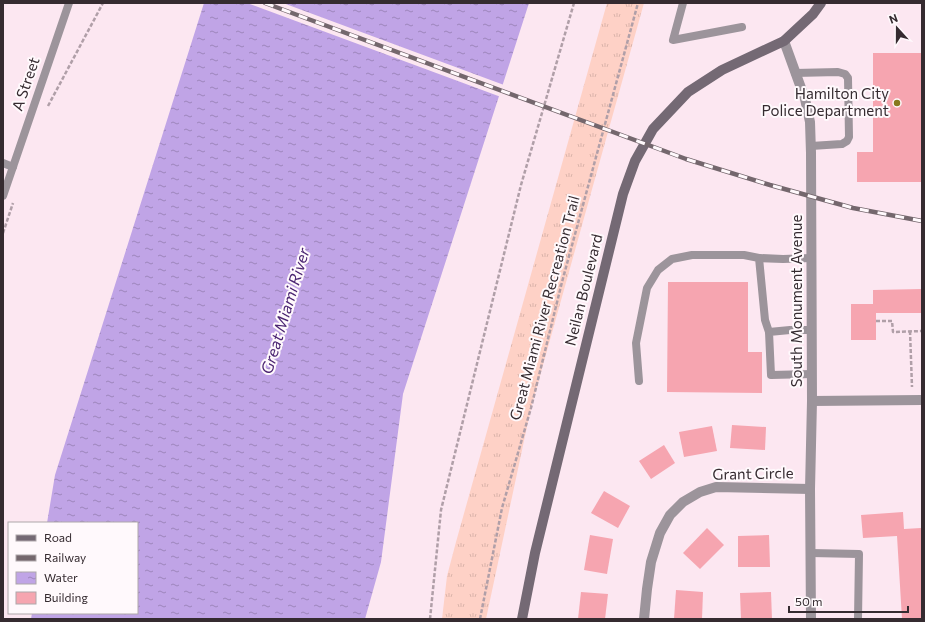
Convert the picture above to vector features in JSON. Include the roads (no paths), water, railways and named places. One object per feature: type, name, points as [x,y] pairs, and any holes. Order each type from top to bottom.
[{"type":"street","points":[[784,41],[813,14],[821,3]]},
{"type":"street","name":"South Monument Avenue","points":[[784,41],[805,99],[810,122],[812,258],[812,401],[810,489],[811,619]]},
{"type":"street","name":"Neilan Boulevard","points":[[522,619],[537,545],[623,194],[635,161],[653,129],[688,92],[722,70],[784,41]]},
{"type":"street","points":[[812,401],[922,400]]},
{"type":"street","name":"Grant Circle","points":[[644,619],[651,562],[660,533],[670,515],[683,502],[700,492],[716,487],[810,489]]},
{"type":"lane","name":"A Street","points":[[3,196],[69,3]]},
{"type":"lane","points":[[683,3],[673,40],[742,27]]},
{"type":"lane","points":[[795,72],[838,72],[845,74],[848,78],[848,140],[842,144],[811,146]]},
{"type":"lane","points":[[3,163],[13,167]]},
{"type":"lane","points":[[639,381],[636,343],[647,288],[658,270],[672,259],[692,255],[744,255],[759,258],[782,259],[812,258]]},
{"type":"lane","points":[[759,258],[765,320],[769,332],[771,375],[812,374]]},
{"type":"lane","points":[[769,332],[812,330]]},
{"type":"lane","points":[[810,553],[859,554],[858,619]]},
{"type":"water","name":"Great Miami River","points":[[204,3],[529,3],[403,394],[381,562],[365,619],[31,619],[32,614],[138,614],[138,522],[47,522],[55,475]]},
{"type":"railway","points":[[265,3],[686,159],[770,185],[853,208],[922,221]]},
{"type":"place","name":"Hamilton City Police Department","points":[[897,103]]}]
